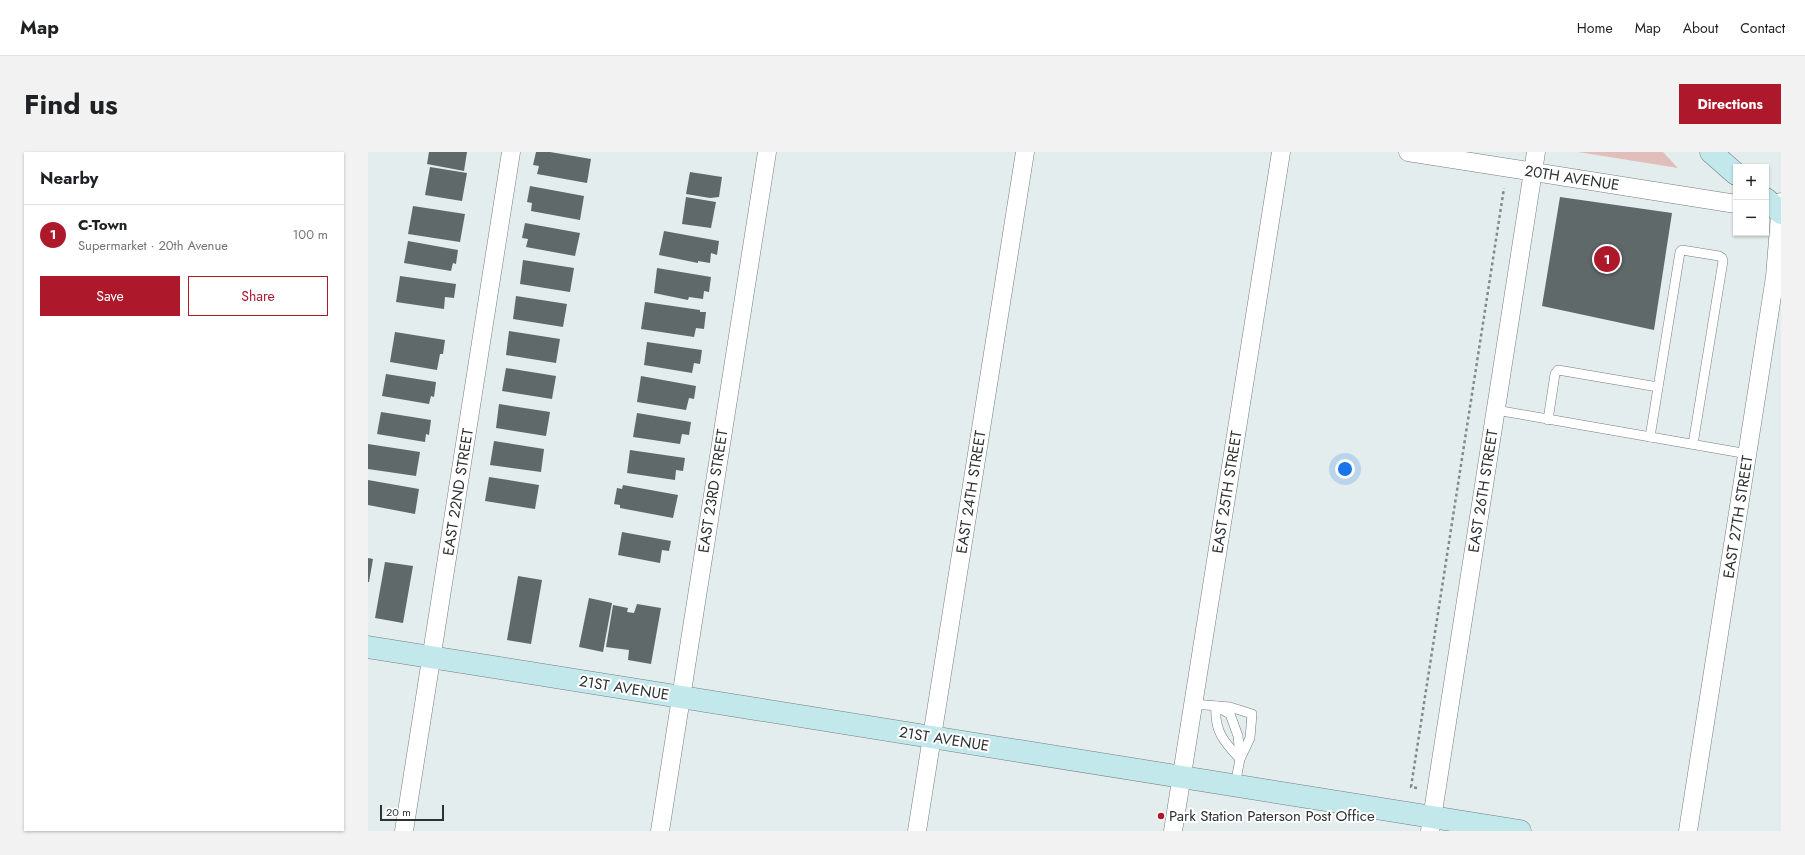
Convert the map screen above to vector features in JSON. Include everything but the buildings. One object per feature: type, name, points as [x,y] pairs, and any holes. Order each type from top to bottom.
[{"type":"street","name":"EAST 22ND STREET","points":[[404,831],[511,152]]},
{"type":"street","name":"EAST 23RD STREET","points":[[660,831],[767,152]]},
{"type":"street","name":"EAST 24TH STREET","points":[[917,831],[1025,152]]},
{"type":"street","name":"EAST 25TH STREET","points":[[1173,831],[1281,152]]},
{"type":"street","name":"20TH AVENUE","points":[[1408,152],[1733,204]]},
{"type":"street","name":"EAST 26TH STREET","points":[[1431,824],[1536,152]]},
{"type":"street","points":[[1711,152],[1733,171]]},
{"type":"street","name":"EAST 27TH STREET","points":[[1688,831],[1775,277],[1776,207]]},
{"type":"street","name":"21ST AVENUE","points":[[368,647],[1235,785],[1431,824],[1520,831]]},
{"type":"lane","points":[[1650,437],[1680,252],[1682,250],[1721,257],[1723,261],[1693,444]]},
{"type":"lane","points":[[1548,420],[1555,374],[1558,370],[1658,387]]},
{"type":"lane","points":[[1496,410],[1748,454]]},
{"type":"lane","points":[[1193,704],[1230,707],[1252,714],[1250,738],[1240,759],[1235,785]]},
{"type":"lane","points":[[1216,706],[1230,714],[1238,736],[1240,759]]},
{"type":"lane","points":[[1216,706],[1215,720],[1223,741],[1240,759]]},
{"type":"path","points":[[1437,791],[1411,787],[1507,168]]},
{"type":"shaded area","points":[[1578,152],[1663,152],[1678,168]]},
{"type":"place","name":"C-Town","points":[[1607,259]]},
{"type":"place","name":"Park Station Paterson Post Office","points":[[1161,816]]}]
